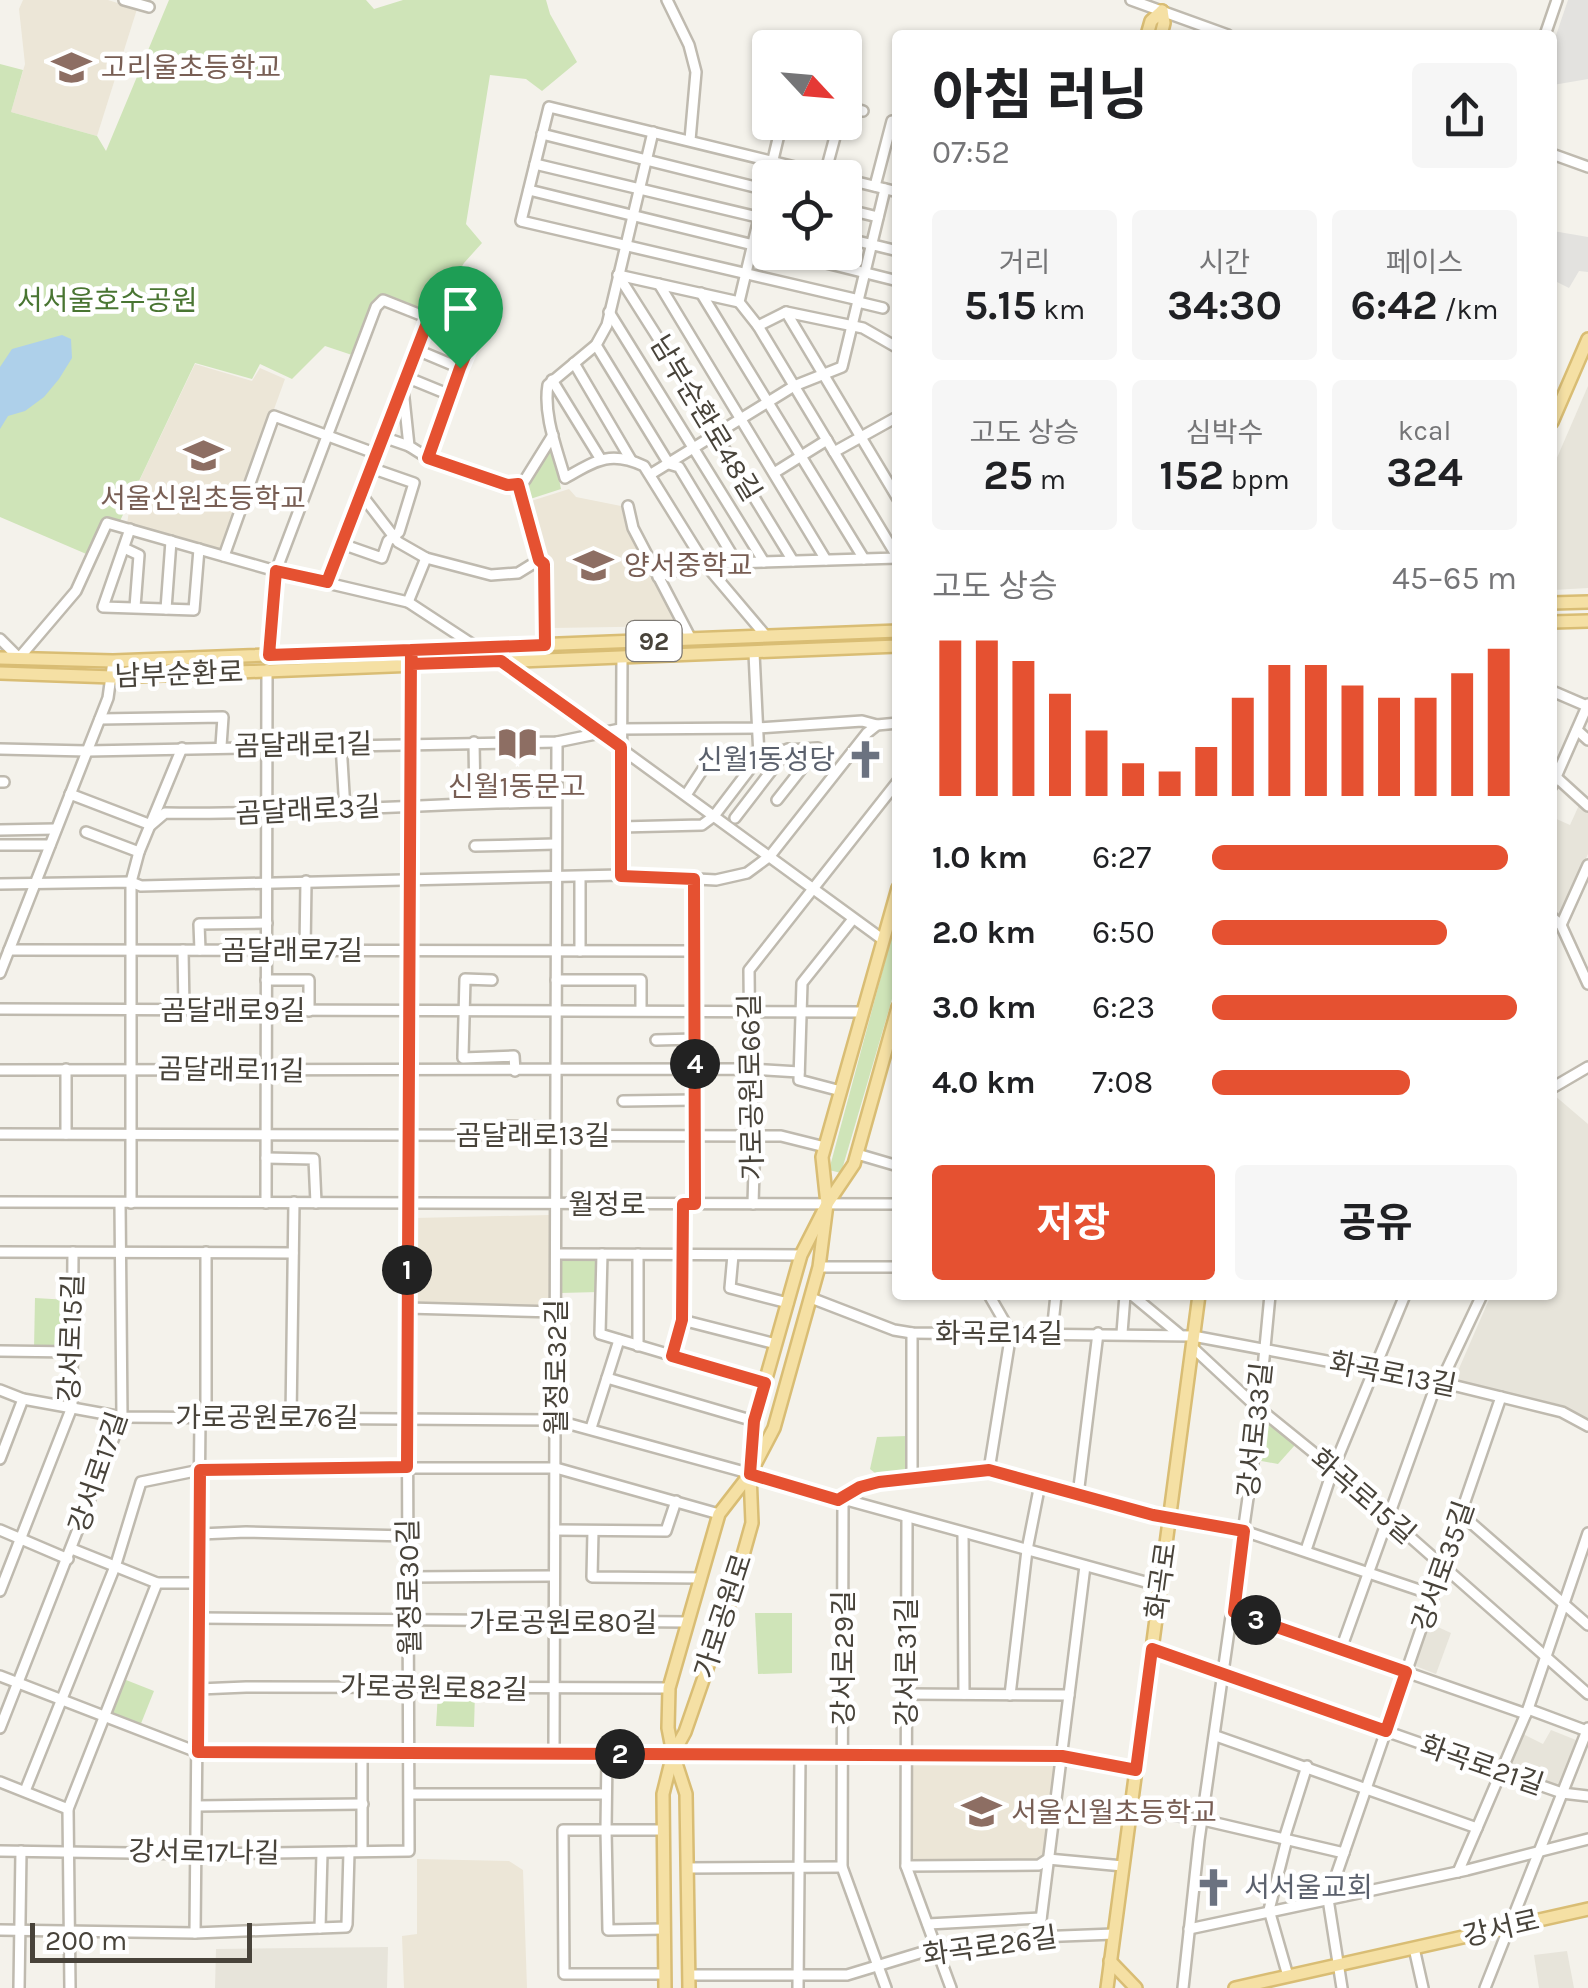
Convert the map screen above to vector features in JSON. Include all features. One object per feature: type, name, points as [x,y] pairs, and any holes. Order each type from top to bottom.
[{"type":"main road","points":[[1148,30],[1164,5]]},
{"type":"main road","points":[[1162,30],[1164,5]]},
{"type":"main road","points":[[1557,410],[1588,339]]},
{"type":"main road","points":[[1557,605],[1588,602]]},
{"type":"main road","points":[[1557,622],[1588,621]]},
{"type":"main road","name":"남부순환로","points":[[0,658],[112,660],[892,632]]},
{"type":"main road","name":"남부순환로","points":[[0,673],[113,677],[892,646]]},
{"type":"main road","points":[[24,674],[32,669],[62,670],[64,663],[59,659]]},
{"type":"main road","name":"가로공원로","points":[[689,1981],[686,1794],[668,1728],[669,1688],[719,1514],[750,1474],[774,1428],[820,1268],[827,1204],[823,1152],[892,907]]},
{"type":"main road","name":"가로공원로","points":[[665,1988],[663,1794],[730,1605],[752,1523],[754,1421],[801,1255],[856,1159],[892,1029]]},
{"type":"main road","points":[[823,1152],[825,1171],[832,1180],[840,1179],[856,1159]]},
{"type":"main road","points":[[801,1255],[814,1243],[820,1268]]},
{"type":"main road","name":"화곡로","points":[[1107,1988],[1198,1300]]},
{"type":"main road","name":"강서로","points":[[1235,1988],[1588,1909]]},
{"type":"main road","points":[[1110,1961],[1136,1988]]},
{"type":"street","points":[[124,0],[149,7]]},
{"type":"street","points":[[667,0],[689,44],[696,72],[690,140]]},
{"type":"street","points":[[1132,0],[1164,5],[1217,30]]},
{"type":"street","points":[[1547,30],[1557,0]]},
{"type":"street","points":[[777,140],[772,160],[549,107],[521,221],[882,308]]},
{"type":"street","points":[[651,474],[794,386],[842,367],[878,217],[884,154],[892,121]]},
{"type":"street","points":[[652,132],[606,325],[596,345],[552,380],[546,397],[554,434],[564,478],[600,458],[632,460],[644,466],[706,564],[766,636]]},
{"type":"street","points":[[542,134],[752,186]]},
{"type":"street","points":[[884,154],[892,156]]},
{"type":"street","points":[[1557,156],[1588,166]]},
{"type":"street","points":[[535,164],[752,216]]},
{"type":"street","points":[[862,183],[892,191]]},
{"type":"street","points":[[529,190],[752,245],[739,302]]},
{"type":"street","points":[[862,213],[878,217]]},
{"type":"street","points":[[862,242],[892,250]]},
{"type":"street","points":[[853,270],[892,280]]},
{"type":"street","points":[[618,274],[739,302],[758,326],[892,548]]},
{"type":"street","name":"남부순환로48길","points":[[618,274],[717,431],[793,562]]},
{"type":"street","points":[[660,284],[826,560]]},
{"type":"street","points":[[327,582],[429,321],[452,286]]},
{"type":"street","points":[[701,293],[864,559]]},
{"type":"street","points":[[428,458],[483,316],[444,299]]},
{"type":"street","points":[[269,655],[276,571],[376,307],[382,300],[471,342]]},
{"type":"street","points":[[609,312],[764,562]]},
{"type":"street","points":[[758,326],[786,312],[863,328],[892,345]]},
{"type":"street","points":[[786,312],[892,489]]},
{"type":"street","points":[[596,345],[668,464],[679,466],[737,563]]},
{"type":"street","points":[[417,350],[460,368]]},
{"type":"street","points":[[574,363],[632,460]]},
{"type":"street","points":[[552,380],[600,458]]},
{"type":"street","points":[[404,382],[450,395]]},
{"type":"street","points":[[404,382],[409,446]]},
{"type":"street","points":[[224,556],[274,416],[377,454]]},
{"type":"street","points":[[834,452],[892,420]]},
{"type":"street","points":[[383,437],[428,458],[507,485],[525,480],[554,434]]},
{"type":"street","points":[[774,473],[827,440]]},
{"type":"street","points":[[342,544],[382,558],[392,536],[399,532],[414,483],[371,468]]},
{"type":"street","points":[[518,484],[539,560],[544,564],[545,645]]},
{"type":"street","points":[[361,494],[392,536],[426,558],[492,574],[518,573],[539,560]]},
{"type":"street","points":[[628,506],[633,528],[691,639]]},
{"type":"street","points":[[0,639],[19,658],[76,591],[107,523],[276,571],[408,602],[477,648]]},
{"type":"street","points":[[130,529],[103,607],[194,610],[199,549]]},
{"type":"street","points":[[166,609],[171,541]]},
{"type":"street","points":[[124,548],[140,556],[135,607]]},
{"type":"street","points":[[408,602],[426,558]]},
{"type":"street","points":[[658,577],[695,564],[892,558]]},
{"type":"street","name":"월정로30길","points":[[409,1851],[411,650]]},
{"type":"street","points":[[621,826],[702,825],[714,816],[760,757],[754,652]]},
{"type":"street","points":[[621,876],[622,658]]},
{"type":"street","points":[[0,972],[100,719],[113,677],[112,660]]},
{"type":"street","points":[[501,661],[882,939]]},
{"type":"street","points":[[266,1203],[267,670]]},
{"type":"street","points":[[1557,693],[1588,705],[1557,773]]},
{"type":"street","points":[[100,719],[223,717],[221,746]]},
{"type":"street","name":"곰달래로1길","points":[[0,749],[87,751],[557,742],[620,729],[892,723]]},
{"type":"street","points":[[0,884],[131,882],[142,886],[621,876],[716,880],[748,873],[770,856],[877,724]]},
{"type":"street","points":[[1577,730],[1588,740]]},
{"type":"street","points":[[474,742],[475,802]]},
{"type":"street","name":"월정로32길","points":[[554,1753],[557,742]]},
{"type":"street","points":[[341,744],[345,810]]},
{"type":"street","name":"강서로17길","points":[[0,1728],[122,1416],[123,1252],[131,1134],[131,882],[139,852],[182,748]]},
{"type":"street","points":[[759,752],[818,748],[778,800]]},
{"type":"street","points":[[735,818],[788,749]]},
{"type":"street","points":[[686,795],[705,766]]},
{"type":"street","points":[[1557,781],[1588,806]]},
{"type":"street","name":"가로공원로66길","points":[[753,1204],[750,970],[892,789]]},
{"type":"street","points":[[70,794],[151,825]]},
{"type":"street","name":"곰달래로3길","points":[[151,825],[165,812],[266,814],[412,804],[556,802]]},
{"type":"street","points":[[0,830],[56,829]]},
{"type":"street","points":[[86,832],[139,852]]},
{"type":"street","points":[[475,846],[556,844]]},
{"type":"street","points":[[1,845],[50,845]]},
{"type":"street","points":[[1588,865],[1557,921],[1588,984]]},
{"type":"street","points":[[580,878],[580,950]]},
{"type":"street","points":[[672,1356],[682,1320],[682,1254],[695,1134],[694,879]]},
{"type":"street","points":[[305,950],[306,881]]},
{"type":"street","points":[[840,1091],[799,1080],[802,982],[853,919]]},
{"type":"street","points":[[200,950],[199,924],[266,923]]},
{"type":"street","name":"곰달래로7길","points":[[9,950],[694,951]]},
{"type":"street","points":[[184,950],[184,1010]]},
{"type":"street","points":[[266,980],[309,980],[309,1011]]},
{"type":"street","points":[[462,1071],[465,980],[492,980]]},
{"type":"street","points":[[556,980],[641,980],[641,1010]]},
{"type":"street","name":"곰달래로9길","points":[[0,1009],[862,1012]]},
{"type":"street","points":[[656,1040],[694,1040]]},
{"type":"street","name":"곰달래로11길","points":[[462,1056],[514,1056],[515,1071]]},
{"type":"street","points":[[1557,1085],[1588,1067]]},
{"type":"street","name":"곰달래로11길","points":[[0,1070],[799,1072]]},
{"type":"street","points":[[66,1070],[66,1134]]},
{"type":"street","points":[[623,1101],[695,1100]]},
{"type":"street","name":"곰달래로13길","points":[[0,1134],[484,1135],[484,1126],[781,1136],[823,1152]]},
{"type":"street","points":[[266,1158],[314,1158],[316,1203]]},
{"type":"street","points":[[856,1159],[892,1164]]},
{"type":"street","points":[[886,1162],[892,1159]]},
{"type":"street","name":"월정로","points":[[0,1202],[892,1204]]},
{"type":"street","points":[[291,1418],[294,1202]]},
{"type":"street","points":[[0,1252],[293,1253]]},
{"type":"street","name":"강서로15길","points":[[1,1584],[72,1407],[73,1252]]},
{"type":"street","points":[[195,1933],[206,1252]]},
{"type":"street","points":[[556,1254],[801,1255]]},
{"type":"street","points":[[602,1254],[600,1334],[765,1383]]},
{"type":"street","points":[[638,1254],[638,1346]]},
{"type":"street","points":[[733,1255],[730,1288],[788,1303]]},
{"type":"street","points":[[820,1268],[892,1267]]},
{"type":"street","name":"화곡로14길","points":[[811,1298],[912,1334],[1178,1334],[1193,1341]]},
{"type":"street","points":[[989,1470],[1011,1334],[992,1300]]},
{"type":"street","points":[[1052,1333],[1055,1300]]},
{"type":"street","points":[[1122,1333],[1127,1300]]},
{"type":"street","points":[[1134,1300],[1178,1334]]},
{"type":"street","name":"강서로33길","points":[[1183,1988],[1260,1409],[1269,1300]]},
{"type":"street","points":[[1306,1550],[1333,1469],[1403,1300]]},
{"type":"street","points":[[1341,1649],[1437,1382],[1447,1370],[1480,1300]]},
{"type":"street","points":[[407,1308],[556,1312]]},
{"type":"street","points":[[682,1320],[776,1344]]},
{"type":"street","points":[[1078,1494],[1098,1333]]},
{"type":"street","points":[[912,1334],[912,1479]]},
{"type":"street","points":[[590,1428],[619,1340]]},
{"type":"street","name":"화곡로13길","points":[[1193,1341],[1264,1348],[1437,1382],[1562,1412],[1588,1426]]},
{"type":"street","name":"화곡로15길","points":[[1193,1341],[1260,1409],[1588,1694]]},
{"type":"street","points":[[0,1352],[74,1352]]},
{"type":"street","points":[[606,1378],[754,1421],[759,1442],[764,1442],[774,1428]]},
{"type":"street","name":"가로공원로76길","points":[[0,1390],[23,1399],[122,1416],[556,1420],[1160,1586]]},
{"type":"street","name":"강서로35길","points":[[1342,1988],[1328,1899],[1500,1397]]},
{"type":"street","points":[[0,1459],[23,1399]]},
{"type":"street","points":[[25,1791],[116,1564],[140,1482],[200,1470],[556,1468],[719,1514]]},
{"type":"street","points":[[841,1500],[860,1487],[879,1482],[989,1470],[1169,1517],[1244,1531],[1434,1595]]},
{"type":"street","points":[[1010,1695],[1027,1550],[1040,1484]]},
{"type":"street","name":"강서로29길","points":[[841,1500],[842,1868],[886,1988]]},
{"type":"street","points":[[555,1530],[666,1532],[676,1501]]},
{"type":"street","points":[[1462,1515],[1588,1625]]},
{"type":"street","name":"강서로31길","points":[[907,1518],[906,1866],[951,1988]]},
{"type":"street","points":[[0,1530],[70,1554],[116,1564],[157,1583],[198,1583]]},
{"type":"street","name":"가로공원로","points":[[593,1530],[592,1577],[700,1578]]},
{"type":"street","points":[[963,1533],[964,1694]]},
{"type":"street","points":[[200,1534],[408,1536]]},
{"type":"street","points":[[1458,1872],[1527,1711],[1588,1534]]},
{"type":"street","points":[[1038,1936],[1085,1566]]},
{"type":"street","points":[[410,1577],[553,1576]]},
{"type":"street","points":[[70,1988],[68,1809],[157,1583]]},
{"type":"street","points":[[1234,1612],[1588,1730],[1485,1988]]},
{"type":"street","name":"가로공원로80길","points":[[200,1618],[688,1622]]},
{"type":"street","name":"화곡로21길","points":[[1152,1649],[1562,1793],[1588,1796]]},
{"type":"street","points":[[0,1676],[198,1752],[1062,1756],[1136,1770]]},
{"type":"street","name":"가로공원로82길","points":[[199,1690],[669,1688]]},
{"type":"street","points":[[906,1694],[1069,1695]]},
{"type":"street","points":[[1216,1736],[1477,1828]]},
{"type":"street","points":[[362,1754],[362,1851]]},
{"type":"street","points":[[607,1754],[608,1930],[664,1929]]},
{"type":"street","points":[[798,1988],[800,1756]]},
{"type":"street","points":[[1288,1976],[1270,1910],[1285,1839],[1307,1766]]},
{"type":"street","points":[[0,1782],[68,1809]]},
{"type":"street","points":[[410,1794],[606,1794]]},
{"type":"street","points":[[198,1806],[362,1804]]},
{"type":"street","points":[[1130,1808],[1203,1820],[1344,1853]]},
{"type":"street","points":[[664,1830],[563,1830],[564,1974],[665,1974]]},
{"type":"street","points":[[1189,1929],[1538,1854],[1588,1839]]},
{"type":"street","name":"강서로17나길","points":[[0,1851],[409,1851]]},
{"type":"street","points":[[19,1988],[21,1852]]},
{"type":"street","points":[[0,1930],[195,1933],[346,1927],[349,1852]]},
{"type":"street","points":[[320,1928],[322,1853]]},
{"type":"street","points":[[906,1866],[1039,1865],[1048,1859],[1123,1866]]},
{"type":"street","points":[[687,1868],[842,1868]]},
{"type":"street","points":[[928,1924],[1041,1918]]},
{"type":"street","name":"화곡로26길","points":[[689,1981],[847,1975],[936,1948],[1038,1936],[1114,1934]]},
{"type":"street","points":[[1414,1948],[1423,1988]]},
{"type":"shaded area","name":"고리울초등학교","points":[[23,0],[108,0],[137,9],[97,136],[11,112],[25,64],[19,9]]},
{"type":"shaded area","points":[[1568,0],[1588,0],[1588,79],[1557,84],[1557,32]]},
{"type":"shaded area","points":[[1557,232],[1588,237],[1588,272],[1579,271],[1569,288],[1557,282]]},
{"type":"shaded area","name":"서울신원초등학교","points":[[195,364],[252,381],[260,368],[285,379],[222,552],[127,524],[131,498]]},
{"type":"shaded area","points":[[1588,386],[1588,588],[1557,590],[1557,458]]},
{"type":"shaded area","points":[[569,489],[576,497],[621,506],[627,528],[677,626],[553,628],[549,559],[545,557],[528,502]]},
{"type":"shaded area","points":[[1580,803],[1588,810],[1588,854],[1559,916],[1557,819],[1570,825]]},
{"type":"shaded area","points":[[1557,1098],[1588,1124],[1588,1420],[1562,1405],[1454,1380],[1489,1300],[1557,1300]]},
{"type":"shaded area","points":[[549,1215],[549,1308],[414,1307],[415,1218]]},
{"type":"shaded area","points":[[1427,1622],[1451,1633],[1436,1674],[1413,1665]]},
{"type":"shaded area","points":[[1551,1730],[1576,1740],[1558,1788],[1509,1768],[1523,1734],[1543,1744]]},
{"type":"shaded area","name":"서울신월초등학교","points":[[912,1760],[1052,1760],[1044,1859],[913,1863]]},
{"type":"shaded area","points":[[417,1859],[509,1861],[523,1870],[527,1988],[404,1988],[402,1936],[417,1934]]},
{"type":"shaded area","points":[[388,1947],[387,1988],[215,1988],[216,1949]]},
{"type":"shaded area","points":[[1567,1951],[1574,1988],[1539,1988],[1534,1955]]},
{"type":"green space","name":"서서울호수공원","points":[[169,0],[366,0],[374,9],[403,0],[546,0],[577,62],[542,91],[526,79],[490,75],[466,224],[482,243],[464,263],[430,318],[382,300],[358,357],[325,346],[292,379],[260,364],[252,379],[195,363],[119,523],[110,520],[91,556],[0,517],[0,64],[23,70],[11,112],[97,136],[106,151]]},
{"type":"green space","points":[[552,444],[561,489],[527,500],[522,486]]},
{"type":"green space","points":[[892,936],[892,999],[841,1173],[829,1170]]},
{"type":"green space","points":[[599,1256],[599,1292],[560,1293],[560,1257]]},
{"type":"green space","points":[[35,1298],[69,1300],[70,1349],[34,1349]]},
{"type":"green space","points":[[1261,1416],[1295,1445],[1278,1464],[1256,1460]]},
{"type":"green space","points":[[907,1436],[908,1471],[875,1473],[870,1469],[877,1437]]},
{"type":"green space","points":[[755,1613],[792,1613],[792,1673],[758,1674]]},
{"type":"green space","points":[[121,1678],[154,1691],[140,1726],[108,1713]]},
{"type":"green space","points":[[438,1693],[475,1693],[474,1727],[436,1726]]},
{"type":"water","points":[[62,335],[71,339],[72,358],[59,379],[25,411],[8,416],[0,429],[0,367],[12,349]]},
{"type":"place","name":"고리울초등학교","points":[[71,67]]},
{"type":"place","name":"서울신원초등학교","points":[[203,456]]},
{"type":"place","name":"양서중학교","points":[[594,565]]},
{"type":"place","name":"신월1동문고","points":[[517,744]]},
{"type":"place","name":"신월1동성당","points":[[865,759]]},
{"type":"place","name":"서울신월초등학교","points":[[981,1812]]},
{"type":"place","name":"서서울교회","points":[[1214,1887]]},
{"type":"route","points":[[460,368],[428,458],[507,485],[518,484],[539,560],[544,564],[545,645],[411,650],[407,1467],[200,1470],[198,1752],[1062,1756],[1136,1770],[1152,1649],[1386,1731],[1406,1672],[1234,1612],[1244,1531],[1153,1515],[989,1470],[879,1482],[860,1487],[838,1500],[750,1474],[754,1421],[765,1383],[672,1356],[682,1320],[683,1204],[695,1204],[694,879],[621,876],[621,747],[501,661],[412,664],[411,650],[269,655],[276,571],[327,582],[427,323],[471,342],[460,368]]}]
